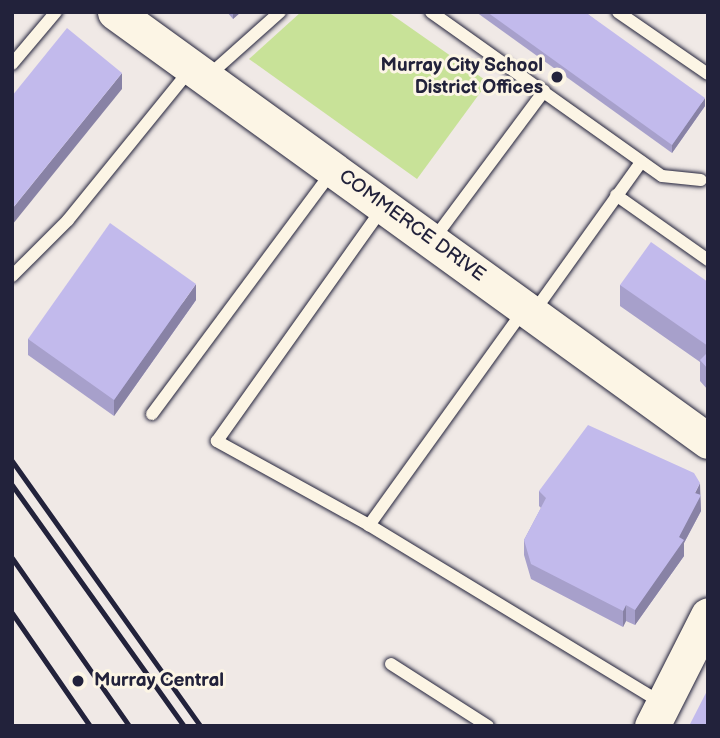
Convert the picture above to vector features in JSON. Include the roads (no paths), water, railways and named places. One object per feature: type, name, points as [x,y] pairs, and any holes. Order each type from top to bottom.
[{"type":"street","name":"COMMERCE DRIVE","points":[[115,12],[708,441]]},
{"type":"street","points":[[657,715],[708,615]]},
{"type":"lane","points":[[12,64],[56,12]]},
{"type":"lane","points":[[12,276],[68,220],[199,73],[280,12]]},
{"type":"lane","points":[[431,12],[662,176],[705,178]]},
{"type":"lane","points":[[618,12],[708,74]]},
{"type":"lane","points":[[433,241],[544,91]]},
{"type":"lane","points":[[369,525],[641,162]]},
{"type":"lane","points":[[152,414],[334,169]]},
{"type":"lane","points":[[617,195],[708,260]]},
{"type":"lane","points":[[384,206],[217,441],[369,525],[657,715]]},
{"type":"lane","points":[[391,664],[488,726]]},
{"type":"railway","points":[[12,461],[200,726]]},
{"type":"railway","points":[[12,485],[184,726]]},
{"type":"railway","points":[[12,558],[129,726]]},
{"type":"railway","points":[[12,613],[90,726]]},
{"type":"place","name":"Murray City School District Offices","points":[[557,77]]},
{"type":"place","name":"Murray Central","points":[[78,681]]}]
